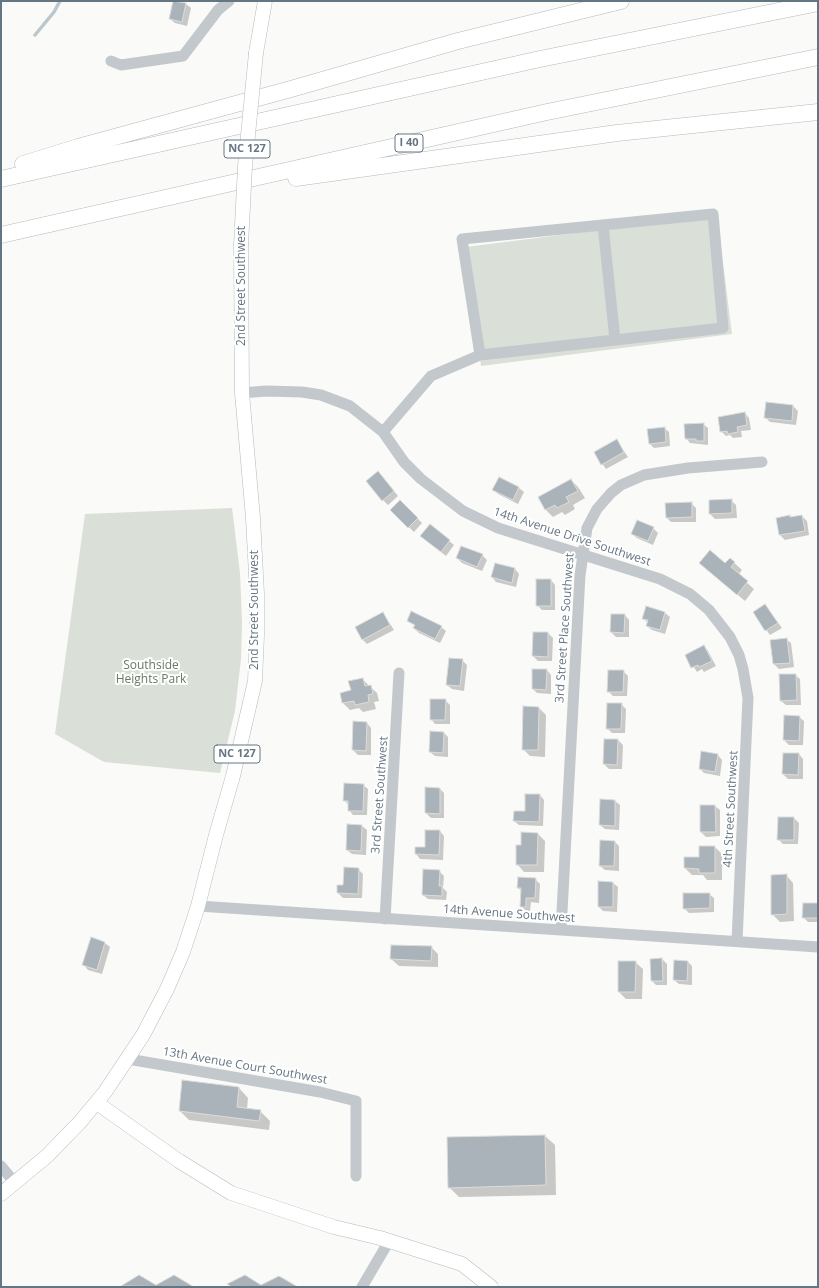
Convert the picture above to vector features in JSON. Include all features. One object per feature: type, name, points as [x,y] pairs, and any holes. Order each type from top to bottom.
[{"type":"highway","points":[[1,172],[78,147],[291,89],[458,41],[621,1]]},
{"type":"highway","points":[[1,178],[532,60],[818,3]]},
{"type":"highway","name":"I 40","points":[[1,235],[126,206],[207,190],[540,114],[818,57]]},
{"type":"highway","points":[[207,190],[617,133],[818,112]]},
{"type":"highway","points":[[750,120],[818,119]]},
{"type":"main road","name":"2nd Street Southwest","points":[[1,1194],[58,1145],[97,1103],[128,1059],[167,989],[183,952],[198,906],[233,776],[255,681],[257,594],[253,518],[242,394],[242,245],[246,159],[256,53],[265,1]]},
{"type":"main road","points":[[97,1103],[179,1161],[231,1193],[334,1227],[384,1240],[462,1264],[491,1287]]},
{"type":"street","points":[[111,62],[121,65],[183,56],[218,10],[230,1]]},
{"type":"street","points":[[383,432],[431,376],[480,355],[723,328],[713,214],[462,239],[480,355]]},
{"type":"street","points":[[603,225],[616,340]]},
{"type":"street","name":"14th Avenue Drive Southwest","points":[[242,394],[289,391],[320,395],[350,406],[383,432],[404,462],[420,479],[463,511],[498,528],[660,579],[690,594],[709,610],[730,637],[739,655],[745,679]]},
{"type":"street","name":"3rd Street Place Southwest","points":[[561,930],[572,706],[583,554],[587,528],[597,508],[611,493],[632,479],[656,472],[762,462]]},
{"type":"street","name":"3rd Street Southwest","points":[[385,919],[399,673]]},
{"type":"street","name":"4th Street Southwest","points":[[738,941],[748,715],[745,679]]},
{"type":"street","name":"14th Avenue Southwest","points":[[198,906],[818,947]]},
{"type":"street","name":"13th Avenue Court Southwest","points":[[128,1059],[320,1092],[356,1101],[356,1176]]},
{"type":"street","points":[[1,1166],[15,1183]]},
{"type":"street","points":[[362,1287],[384,1240]]},
{"type":"green space","points":[[717,215],[732,334],[481,366],[466,247]]},
{"type":"green space","name":"Southside Heights Park","points":[[232,508],[240,573],[242,622],[241,659],[235,711],[220,773],[104,762],[55,734],[85,514]]},
{"type":"building","points":[[173,1],[186,3],[182,22],[169,19]]},
{"type":"building","points":[[766,402],[793,405],[792,421],[764,418]]},
{"type":"building","points":[[745,412],[747,425],[737,427],[738,432],[728,434],[727,431],[720,432],[718,417]]},
{"type":"building","points":[[704,423],[704,441],[685,439],[684,424]]},
{"type":"building","points":[[665,427],[666,442],[649,444],[647,429]]},
{"type":"building","points":[[617,439],[624,452],[601,465],[594,452]]},
{"type":"building","points":[[378,471],[394,491],[382,501],[366,481]]},
{"type":"building","points":[[499,477],[519,487],[513,500],[492,490]]},
{"type":"building","points":[[571,479],[578,491],[566,497],[569,502],[557,508],[555,505],[545,510],[538,497]]},
{"type":"building","points":[[732,499],[732,513],[709,514],[709,500]]},
{"type":"building","points":[[400,500],[418,518],[408,528],[390,510]]},
{"type":"building","points":[[692,502],[692,517],[666,518],[665,503]]},
{"type":"building","points":[[790,515],[790,517],[802,515],[805,531],[779,535],[776,518]]},
{"type":"building","points":[[637,520],[654,527],[648,541],[631,534]]},
{"type":"building","points":[[430,524],[450,540],[441,552],[420,536]]},
{"type":"building","points":[[461,546],[483,554],[477,567],[456,558]]},
{"type":"building","points":[[710,550],[725,563],[730,558],[735,562],[731,567],[748,581],[737,595],[699,563]]},
{"type":"building","points":[[495,563],[515,568],[512,583],[491,577]]},
{"type":"building","points":[[536,579],[551,579],[551,606],[536,606]]},
{"type":"building","points":[[765,604],[778,623],[765,631],[753,612]]},
{"type":"building","points":[[646,606],[665,612],[660,630],[646,626],[648,620],[642,619]]},
{"type":"building","points":[[411,611],[442,626],[435,639],[413,628],[415,625],[407,621]]},
{"type":"building","points":[[383,612],[390,625],[362,640],[355,627]]},
{"type":"building","points":[[611,614],[625,614],[624,633],[610,632]]},
{"type":"building","points":[[533,632],[548,632],[548,657],[532,656]]},
{"type":"building","points":[[787,638],[790,663],[773,664],[770,640]]},
{"type":"building","points":[[704,645],[712,661],[699,667],[698,665],[691,668],[685,655]]},
{"type":"building","points":[[449,658],[463,659],[460,686],[446,685]]},
{"type":"building","points":[[532,669],[547,669],[546,690],[532,689]]},
{"type":"building","points":[[608,670],[624,670],[623,692],[607,692]]},
{"type":"building","points":[[779,674],[796,674],[797,700],[780,701]]},
{"type":"building","points":[[363,678],[365,686],[371,685],[373,694],[368,695],[369,702],[355,705],[354,701],[342,703],[340,693],[351,690],[348,681]]},
{"type":"building","points":[[430,699],[446,699],[445,720],[430,720]]},
{"type":"building","points":[[607,703],[622,703],[621,729],[606,729]]},
{"type":"building","points":[[523,706],[539,707],[538,750],[522,750]]},
{"type":"building","points":[[784,715],[800,716],[799,741],[783,740]]},
{"type":"building","points":[[353,721],[367,722],[366,751],[352,750]]},
{"type":"building","points":[[430,731],[444,732],[443,753],[429,752]]},
{"type":"building","points":[[604,739],[618,739],[617,765],[603,764]]},
{"type":"building","points":[[701,751],[718,754],[715,772],[699,769]]},
{"type":"building","points":[[783,753],[799,753],[798,775],[782,774]]},
{"type":"building","points":[[344,783],[364,784],[363,811],[348,811],[348,801],[343,801]]},
{"type":"building","points":[[425,787],[440,788],[440,814],[425,813]]},
{"type":"building","points":[[525,794],[540,794],[539,822],[513,821],[514,811],[525,811]]},
{"type":"building","points":[[600,799],[615,800],[615,826],[599,825]]},
{"type":"building","points":[[700,805],[715,805],[716,832],[700,832]]},
{"type":"building","points":[[778,817],[794,817],[794,840],[777,840]]},
{"type":"building","points":[[347,824],[362,825],[361,851],[346,850]]},
{"type":"building","points":[[425,830],[440,830],[439,855],[415,854],[415,847],[425,847]]},
{"type":"building","points":[[521,832],[538,833],[537,865],[516,865],[516,845],[521,845]]},
{"type":"building","points":[[600,840],[615,841],[614,866],[599,866]]},
{"type":"building","points":[[699,846],[715,846],[715,873],[699,873],[699,869],[684,868],[684,857],[699,857]]},
{"type":"building","points":[[344,867],[359,868],[358,894],[337,893],[337,885],[343,885]]},
{"type":"building","points":[[423,869],[440,870],[439,886],[442,886],[442,896],[422,895]]},
{"type":"building","points":[[787,874],[787,914],[771,915],[771,875]]},
{"type":"building","points":[[518,877],[536,878],[535,898],[526,898],[526,907],[520,907],[521,888],[517,888]]},
{"type":"building","points":[[598,881],[613,882],[613,907],[598,907]]},
{"type":"building","points":[[683,893],[710,893],[710,908],[683,909]]},
{"type":"building","points":[[803,903],[818,903],[818,918],[802,918]]},
{"type":"building","points":[[91,937],[105,942],[97,970],[82,965]]},
{"type":"building","points":[[391,945],[432,946],[431,961],[390,959]]},
{"type":"building","points":[[662,958],[663,981],[651,981],[650,959]]},
{"type":"building","points":[[674,960],[688,961],[687,981],[673,980]]},
{"type":"building","points":[[618,961],[636,961],[635,992],[618,992]]},
{"type":"building","points":[[182,1080],[239,1087],[237,1107],[261,1110],[259,1121],[179,1111]]},
{"type":"building","points":[[545,1135],[546,1185],[448,1188],[447,1137]]},
{"type":"building","points":[[139,1275],[156,1285],[174,1275],[194,1287],[121,1286]]},
{"type":"building","points":[[245,1275],[261,1285],[279,1276],[298,1287],[232,1287],[227,1284]]},
{"type":"waterway","points":[[35,35],[54,12],[60,1]]}]
